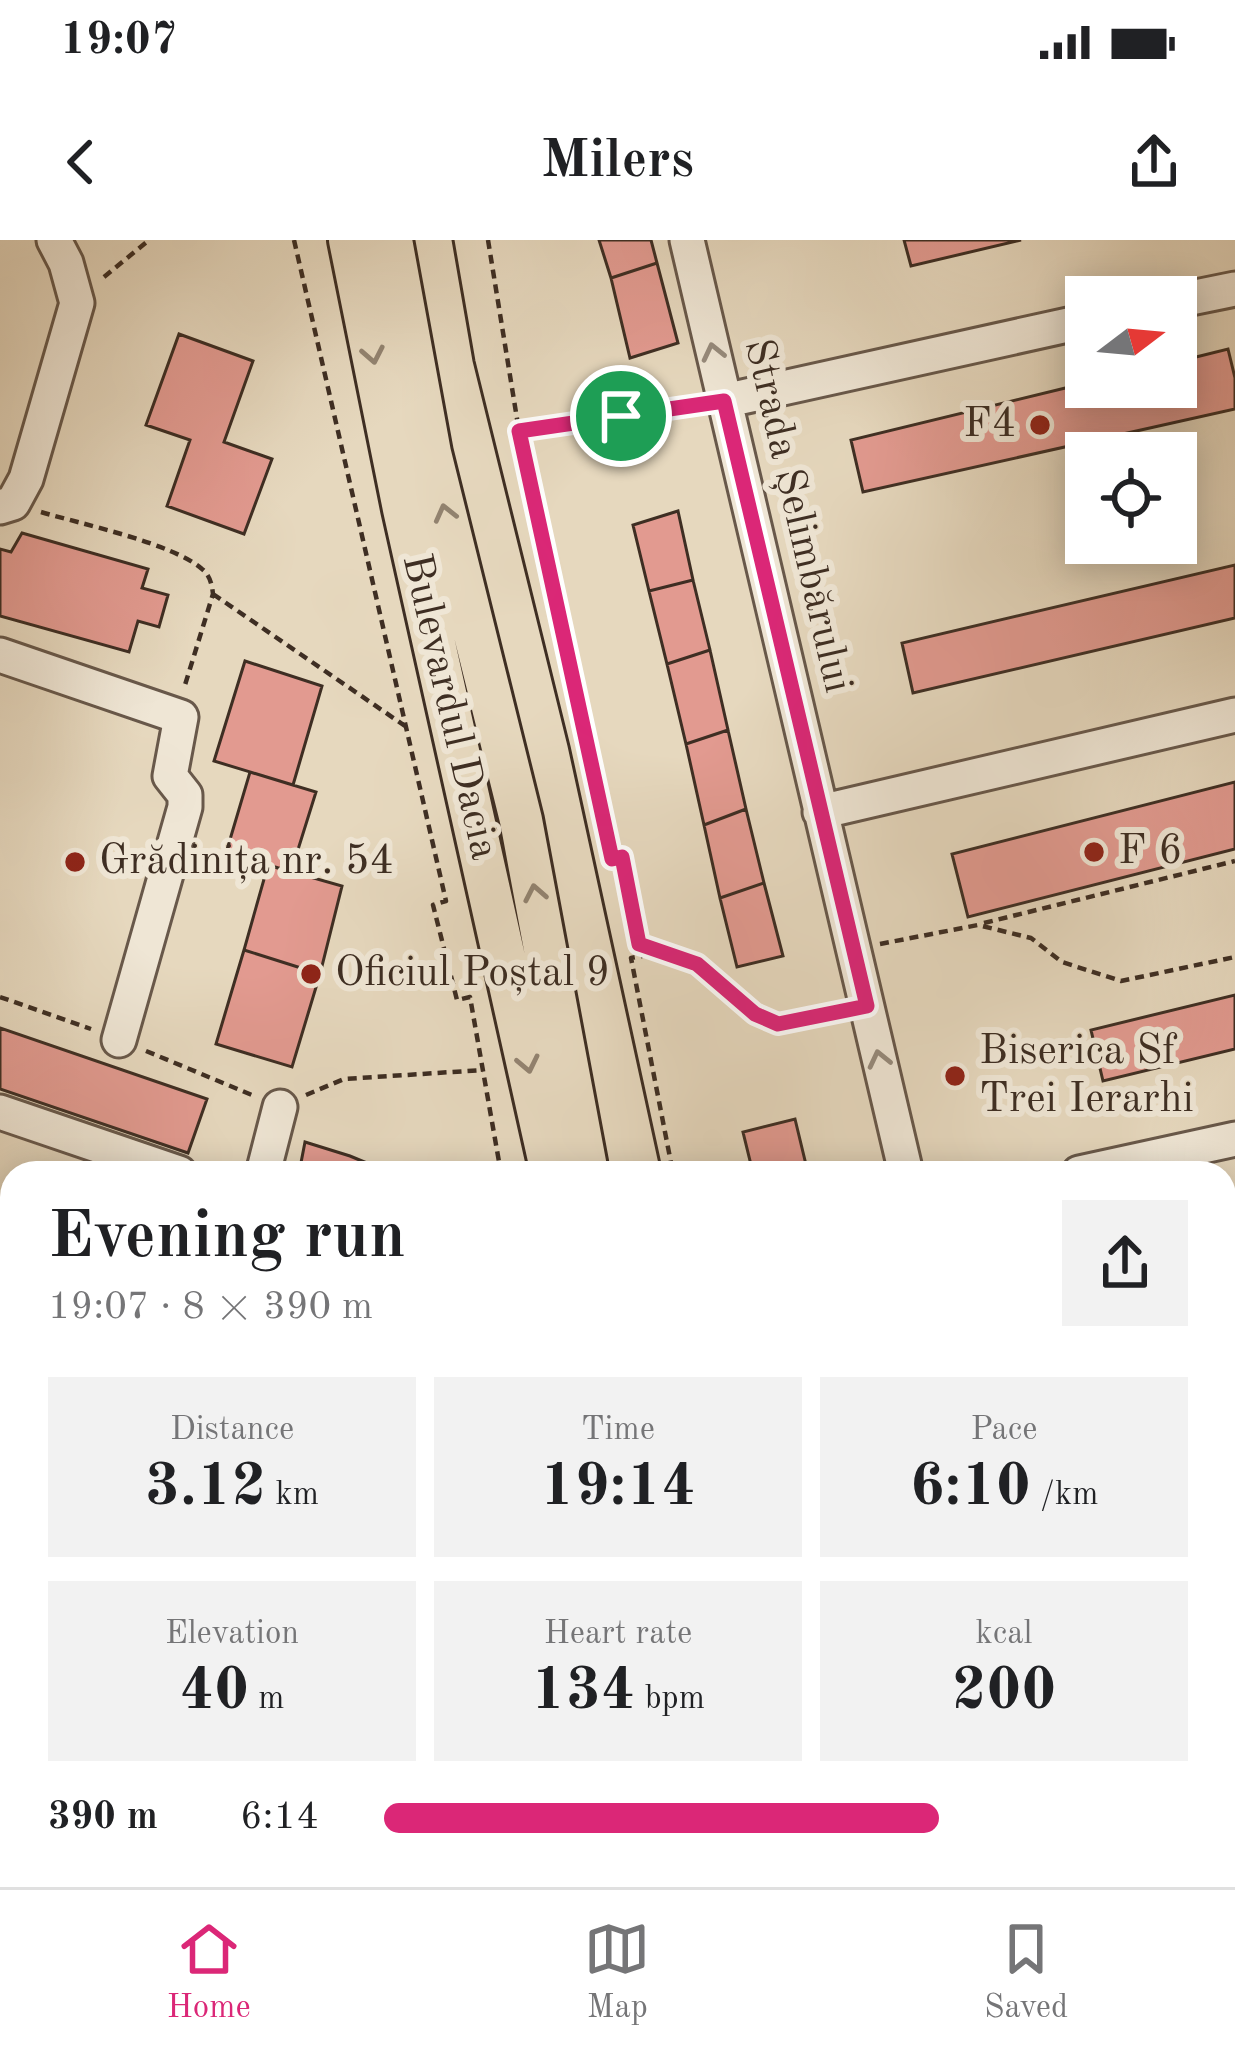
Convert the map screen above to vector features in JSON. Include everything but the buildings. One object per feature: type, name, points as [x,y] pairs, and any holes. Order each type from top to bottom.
[{"type":"main road","name":"Bulevardul Dacia","points":[[346,240],[548,1161]]},
{"type":"main road","name":"Bulevardul Dacia","points":[[391,240],[430,453],[521,820],[585,1161]]},
{"type":"street","points":[[6,505],[26,479],[77,303],[54,240]]},
{"type":"street","name":"Strada Șelimbărului","points":[[687,240],[903,1161]]},
{"type":"street","points":[[1197,297],[1235,289]]},
{"type":"street","points":[[724,401],[1065,326]]},
{"type":"street","points":[[0,655],[176,713],[181,724],[170,776],[185,795],[185,807],[119,1040]]},
{"type":"street","points":[[820,812],[1235,715]]},
{"type":"street","points":[[266,1161],[280,1107]]},
{"type":"street","points":[[0,1112],[144,1161]]},
{"type":"street","points":[[1134,1161],[1235,1139]]},
{"type":"path","points":[[104,277],[149,240]]},
{"type":"path","points":[[294,240],[446,901],[434,905],[457,1000],[470,997],[499,1161]]},
{"type":"path","points":[[488,240],[519,431],[612,859],[622,857],[642,956],[631,958],[671,1161]]},
{"type":"path","points":[[519,431],[724,401]]},
{"type":"path","points":[[6,505],[157,547],[202,568],[211,580],[213,594],[176,713]]},
{"type":"path","points":[[213,594],[405,726]]},
{"type":"path","points":[[854,950],[978,925],[1235,861]]},
{"type":"path","points":[[978,925],[1031,938],[1062,962],[1121,981],[1235,957]]},
{"type":"path","points":[[639,944],[697,964],[755,1014],[778,1024],[867,1006]]},
{"type":"path","points":[[280,1107],[344,1079],[483,1070]]},
{"type":"tram line","points":[[453,240],[474,361],[569,746],[659,1161]]},
{"type":"place","name":"F4","points":[[1040,425]]},
{"type":"place","name":"F 6","points":[[1094,852]]},
{"type":"place","name":"Grădinița nr. 54","points":[[75,862]]},
{"type":"place","name":"Oficiul Poștal 9","points":[[311,974]]},
{"type":"place","name":"Biserica Sf Trei Ierarhi","points":[[955,1076]]},
{"type":"route","points":[[724,401],[867,1006],[778,1024],[755,1014],[697,964],[639,944],[622,857],[612,859],[519,431],[621,416],[724,401]]}]
